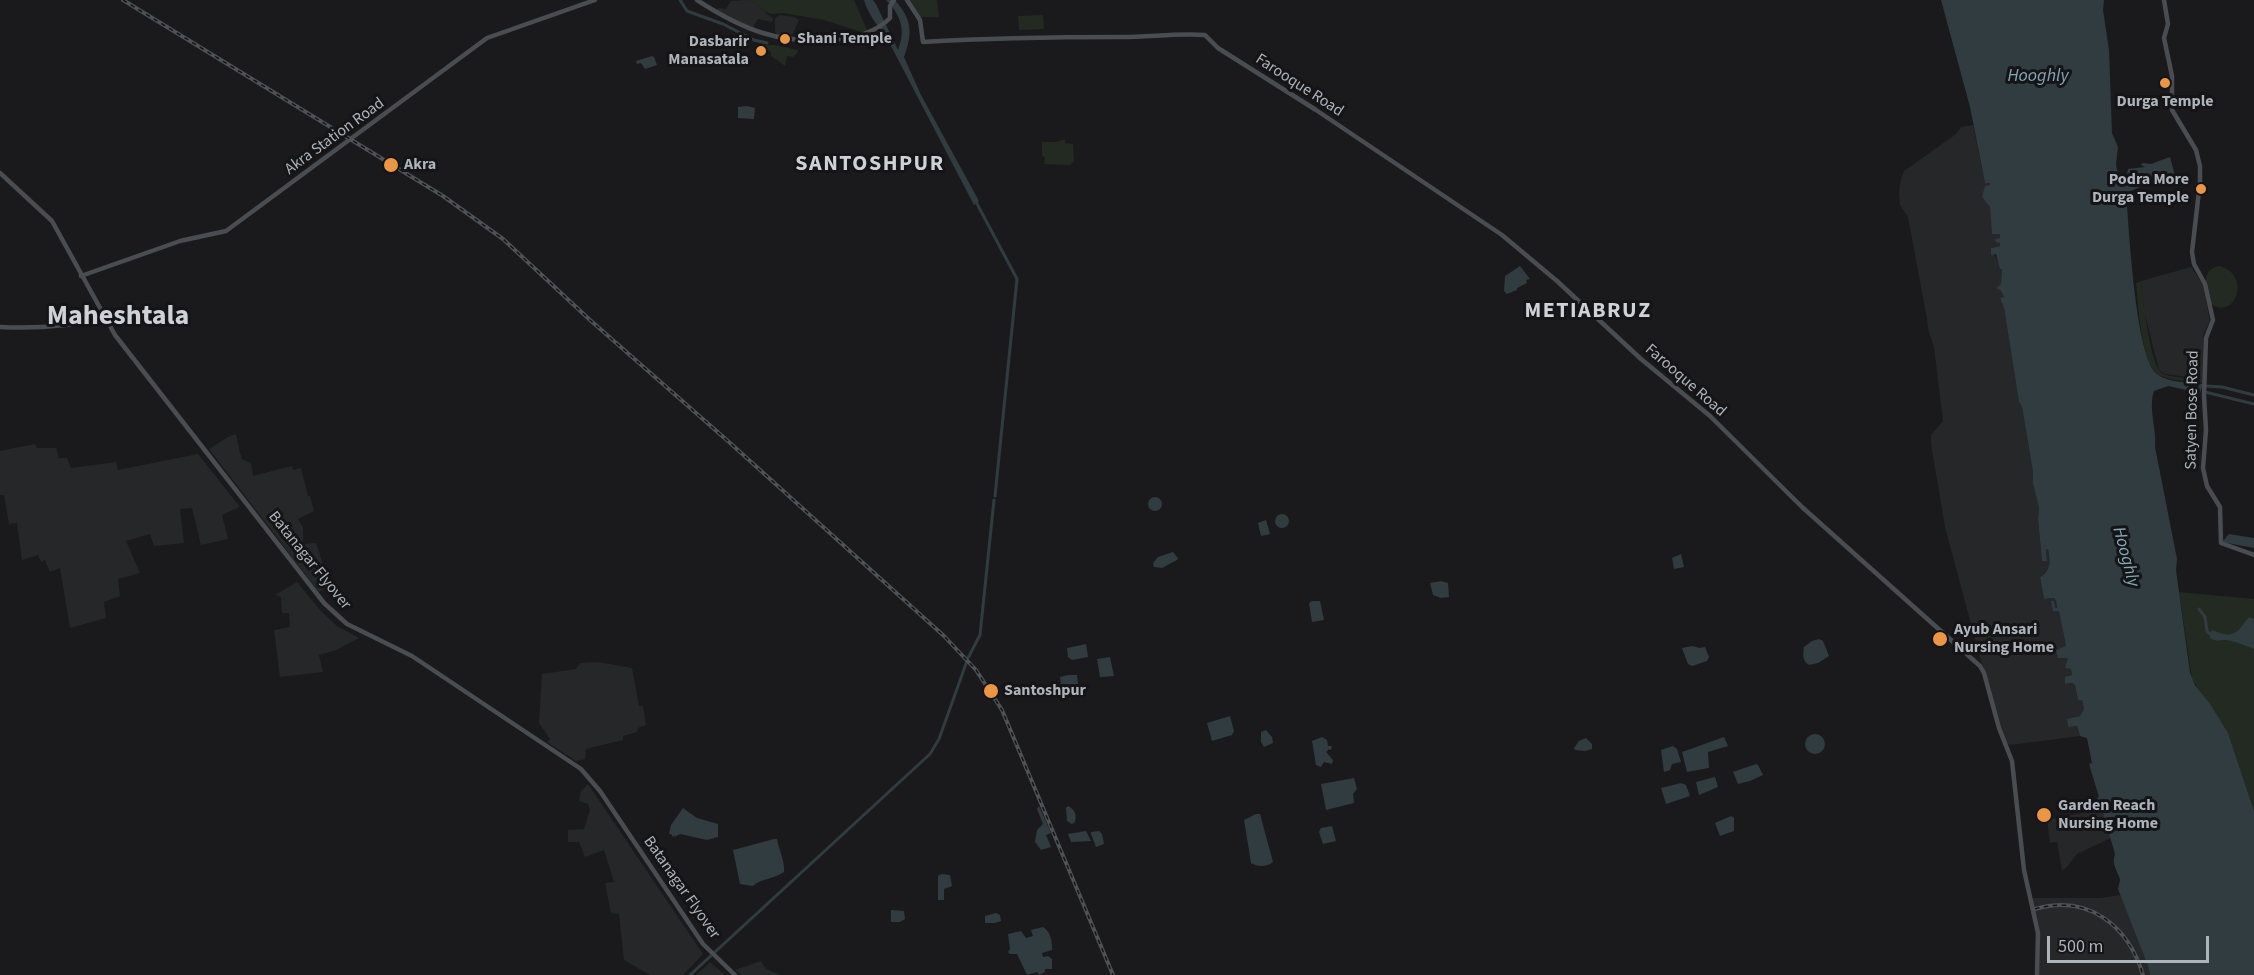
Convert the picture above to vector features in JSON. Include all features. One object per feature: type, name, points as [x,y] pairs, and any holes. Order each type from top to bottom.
[{"type":"main road","name":"Akra Station Road","points":[[81,276],[170,244],[226,231],[489,37],[595,0]]},
{"type":"main road","points":[[697,0],[764,33],[802,41],[842,39],[866,33],[886,22],[891,16],[890,6],[894,0]]},
{"type":"main road","name":"Farooque Road","points":[[907,0],[920,20],[923,42],[1122,37],[1170,33],[1205,35],[1218,48],[1316,110],[1502,235],[1557,282],[1641,359],[1710,416],[1802,507],[1982,669],[1999,728],[2012,761],[2024,870],[2038,933],[2037,975]]},
{"type":"main road","name":"Satyen Bose Road","points":[[2164,0],[2168,24],[2164,38],[2172,76],[2172,110],[2196,150],[2200,166],[2192,252],[2195,265],[2205,282],[2213,320],[2206,338],[2206,424],[2203,468],[2207,486],[2220,507],[2219,539],[2226,547],[2254,555]]},
{"type":"main road","name":"Batanagar Flyover","points":[[0,173],[52,221],[104,319],[115,335],[324,603],[347,624],[412,656],[581,769],[600,791],[703,944],[735,975]]},
{"type":"main road","points":[[0,327],[60,327],[104,319]]},
{"type":"shaded area","points":[[746,0],[757,3],[773,18],[772,22],[758,19],[752,29],[716,11],[718,8],[726,9],[731,1]]},
{"type":"shaded area","points":[[746,0],[854,0],[867,30],[861,32],[824,20],[783,13],[772,14],[763,11],[757,3]]},
{"type":"shaded area","points":[[904,0],[937,0],[939,17],[916,17]]},
{"type":"shaded area","points":[[780,15],[799,20],[791,38],[777,36],[775,18]]},
{"type":"shaded area","points":[[1043,15],[1044,29],[1019,30],[1018,16]]},
{"type":"shaded area","points":[[765,45],[798,50],[793,57],[787,56],[785,66],[771,56],[771,52],[764,48]]},
{"type":"shaded area","points":[[1973,125],[1985,183],[1990,182],[1991,186],[1987,203],[1990,207],[1992,226],[2000,234],[2000,238],[1996,239],[2000,242],[2000,246],[1991,248],[2002,269],[2001,284],[1996,288],[2001,291],[2004,298],[2000,298],[2004,308],[2039,508],[2042,561],[2047,560],[2046,550],[2048,549],[2049,569],[2040,577],[2044,599],[2054,598],[2056,601],[2057,608],[2053,611],[2059,610],[2066,646],[2058,658],[2068,658],[2065,667],[2071,669],[2072,675],[2065,684],[2075,685],[2078,700],[2082,700],[2084,709],[2080,716],[2067,719],[2068,727],[2077,726],[2080,736],[2010,745],[2005,742],[1945,527],[1931,444],[1931,435],[1943,421],[1934,347],[1928,329],[1908,217],[1900,205],[1899,194],[1904,171],[1956,134],[1961,127]]},
{"type":"shaded area","points":[[1065,139],[1065,143],[1073,144],[1074,161],[1070,165],[1044,164],[1042,142],[1057,142]]},
{"type":"shaded area","points":[[2219,266],[2229,270],[2235,277],[2237,286],[2237,294],[2233,301],[2228,306],[2220,308],[2211,304],[2206,281],[2209,272]]},
{"type":"shaded area","points":[[2191,267],[2203,285],[2210,321],[2203,335],[2204,379],[2165,374],[2159,370],[2144,310],[2141,281]]},
{"type":"shaded area","points":[[2141,281],[2148,330],[2158,367],[2166,375],[2204,379],[2203,383],[2166,378],[2154,371],[2142,334],[2136,283]]},
{"type":"shaded area","points":[[236,434],[242,459],[251,463],[253,476],[292,466],[293,470],[301,468],[314,511],[298,519],[303,527],[303,544],[316,543],[330,586],[319,592],[209,449]]},
{"type":"shaded area","points":[[35,444],[37,448],[56,448],[59,458],[67,458],[71,468],[116,462],[118,470],[198,454],[240,507],[222,515],[228,539],[201,545],[192,508],[180,509],[184,543],[154,546],[150,534],[126,541],[140,573],[118,579],[120,596],[104,602],[106,618],[70,628],[60,568],[50,572],[45,560],[41,562],[38,555],[22,560],[17,523],[9,524],[4,495],[0,495],[0,451]]},
{"type":"shaded area","points":[[297,582],[337,626],[359,638],[336,650],[319,655],[323,672],[280,677],[274,630],[290,627],[289,613],[282,613],[281,597],[275,595]]},
{"type":"shaded area","points":[[2179,592],[2254,599],[2254,811],[2228,733],[2192,679]]},
{"type":"shaded area","points":[[598,662],[632,668],[639,706],[643,706],[646,725],[638,728],[637,732],[623,736],[623,740],[586,749],[585,759],[576,761],[547,742],[550,739],[539,723],[542,674],[576,669],[580,663]]},
{"type":"shaded area","points":[[588,784],[703,954],[683,975],[650,975],[624,960],[619,914],[611,913],[605,883],[614,882],[604,850],[585,857],[579,842],[568,842],[568,830],[584,829],[590,810],[588,804],[579,801],[581,791]]},
{"type":"shaded area","points":[[2102,809],[2111,838],[2077,854],[2062,870],[2057,842],[2050,843],[2047,820]]},
{"type":"shaded area","points":[[2121,895],[2150,975],[2039,975],[2040,932],[2030,898],[2100,898]]},
{"type":"shaded area","points":[[761,961],[766,969],[781,975],[741,975],[735,970]]},
{"type":"shaded area","points":[[710,962],[725,975],[696,975]]},
{"type":"water","points":[[864,0],[873,0],[876,4],[898,50],[902,36],[901,23],[886,0],[895,0],[905,14],[910,33],[904,57],[921,95],[979,201],[974,205],[891,46]]},
{"type":"water","name":"Hooghly","points":[[1941,0],[2104,0],[2103,10],[2109,50],[2112,133],[2118,147],[2116,180],[2120,185],[2125,186],[2142,178],[2141,175],[2127,175],[2128,169],[2145,167],[2141,165],[2142,163],[2151,164],[2170,157],[2175,176],[2161,183],[2152,182],[2126,193],[2131,260],[2138,318],[2149,363],[2157,374],[2167,379],[2203,384],[2200,393],[2168,386],[2154,391],[2152,405],[2155,447],[2177,559],[2176,570],[2190,673],[2195,685],[2228,733],[2254,811],[2254,975],[2150,975],[2118,889],[2120,880],[2114,865],[2115,854],[2097,798],[2099,797],[2089,764],[2092,763],[2087,738],[2080,736],[2077,726],[2068,727],[2067,719],[2080,716],[2084,709],[2082,700],[2078,700],[2075,685],[2065,684],[2065,677],[2072,675],[2071,669],[2065,668],[2068,658],[2058,658],[2056,650],[2066,646],[2059,611],[2053,611],[2051,601],[2054,601],[2055,608],[2057,608],[2056,601],[2054,598],[2044,599],[2040,577],[2047,571],[2050,561],[2049,553],[2048,549],[2046,550],[2047,561],[2042,561],[2039,508],[2004,308],[2000,298],[2004,297],[1996,288],[2001,284],[2002,269],[2000,269],[1996,254],[1991,255],[1991,248],[2000,246],[1995,239],[2000,238],[2000,234],[1992,234],[1990,207],[1982,197],[1985,186],[1990,183],[1985,183],[1970,107]]},
{"type":"water","points":[[652,56],[657,65],[645,69],[641,63],[637,64],[636,61]]},
{"type":"water","points":[[738,107],[755,108],[754,119],[738,118]]},
{"type":"water","points":[[1520,266],[1530,279],[1526,280],[1527,283],[1517,290],[1507,294],[1504,291],[1505,276]]},
{"type":"water","points":[[1155,497],[1160,499],[1162,504],[1160,509],[1155,511],[1150,509],[1148,504],[1150,499]]},
{"type":"water","points":[[1282,514],[1287,516],[1289,521],[1287,526],[1282,528],[1277,526],[1275,521],[1277,516]]},
{"type":"water","points":[[1266,520],[1270,534],[1261,536],[1258,523]]},
{"type":"water","points":[[2229,534],[2254,538],[2254,548],[2222,542]]},
{"type":"water","points":[[1173,552],[1177,560],[1162,568],[1154,567],[1153,563],[1158,557]]},
{"type":"water","points":[[1681,554],[1684,567],[1674,569],[1672,558]]},
{"type":"water","points":[[1441,581],[1448,583],[1449,597],[1441,598],[1433,595],[1430,583]]},
{"type":"water","points":[[1320,601],[1324,620],[1312,622],[1309,603]]},
{"type":"water","points":[[2249,617],[2254,619],[2254,649],[2232,641],[2210,638],[2212,630],[2225,634],[2234,633]]},
{"type":"water","points":[[1819,639],[1823,641],[1829,656],[1818,663],[1809,665],[1804,659],[1804,647]]},
{"type":"water","points":[[1086,644],[1088,657],[1072,660],[1068,657],[1067,648]]},
{"type":"water","points":[[1705,647],[1709,657],[1707,661],[1692,666],[1688,664],[1682,648]]},
{"type":"water","points":[[1110,657],[1114,676],[1100,677],[1097,659]]},
{"type":"water","points":[[1077,675],[1079,692],[1062,693],[1060,677]]},
{"type":"water","points":[[1230,716],[1234,731],[1232,735],[1212,741],[1207,723]]},
{"type":"water","points":[[1266,730],[1272,737],[1273,743],[1264,747],[1261,742],[1261,732]]},
{"type":"water","points":[[1815,734],[1822,737],[1825,744],[1822,751],[1815,754],[1808,751],[1805,744],[1808,737]]},
{"type":"water","points":[[1322,737],[1327,740],[1328,746],[1332,746],[1331,750],[1326,752],[1333,760],[1332,764],[1324,762],[1321,767],[1316,765],[1312,741]]},
{"type":"water","points":[[1724,737],[1728,746],[1708,752],[1709,768],[1687,772],[1682,752]]},
{"type":"water","points":[[1586,738],[1592,744],[1592,749],[1575,750],[1579,741]]},
{"type":"water","points":[[1673,746],[1677,749],[1681,762],[1672,764],[1670,770],[1664,772],[1661,750]]},
{"type":"water","points":[[1756,764],[1763,775],[1738,784],[1733,772]]},
{"type":"water","points":[[1715,777],[1718,787],[1699,795],[1696,782]]},
{"type":"water","points":[[1354,778],[1357,789],[1353,794],[1354,803],[1326,810],[1321,784]]},
{"type":"water","points":[[1681,783],[1686,785],[1690,796],[1666,804],[1661,788]]},
{"type":"water","points":[[1039,806],[1051,833],[1046,835],[1051,847],[1041,850],[1035,842],[1037,830],[1043,824],[1037,809]]},
{"type":"water","points":[[1068,806],[1076,814],[1075,822],[1072,824],[1067,821],[1066,808]]},
{"type":"water","points":[[683,808],[697,818],[718,824],[718,837],[707,840],[680,834],[676,836],[676,839],[675,835],[673,837],[669,834],[671,825]]},
{"type":"water","points":[[1260,814],[1273,862],[1265,866],[1251,863],[1244,820]]},
{"type":"water","points":[[1731,816],[1734,818],[1734,831],[1720,836],[1715,823]]},
{"type":"water","points":[[1332,826],[1336,841],[1323,844],[1319,832],[1321,828]]},
{"type":"water","points":[[1086,831],[1091,841],[1071,842],[1068,834]]},
{"type":"water","points":[[1099,831],[1104,844],[1096,847],[1091,832]]},
{"type":"water","points":[[777,839],[784,872],[753,886],[740,884],[733,850]]},
{"type":"water","points":[[950,875],[952,886],[944,889],[944,900],[938,900],[938,876]]},
{"type":"water","points":[[891,910],[904,911],[905,919],[900,922],[891,922]]},
{"type":"water","points":[[996,913],[1000,915],[1001,921],[985,923],[985,916]]},
{"type":"water","points":[[1043,927],[1048,931],[1052,950],[1042,953],[1043,957],[1048,956],[1052,959],[1052,969],[1045,969],[1045,972],[1039,975],[1037,972],[1027,975],[1017,954],[1008,952],[1010,949],[1008,934],[1021,931],[1026,938],[1033,936],[1031,930]]},
{"type":"waterway","points":[[680,0],[687,11],[723,24],[754,40],[767,43]]},
{"type":"waterway","points":[[975,200],[1017,279],[995,496]]},
{"type":"waterway","points":[[2206,386],[2222,387],[2254,395]]},
{"type":"waterway","points":[[2205,392],[2254,404]]},
{"type":"waterway","points":[[968,658],[980,635],[994,500]]},
{"type":"waterway","points":[[2199,609],[2205,617],[2207,631],[2210,634]]},
{"type":"waterway","points":[[690,975],[930,754],[939,739],[967,661]]},
{"type":"railway","points":[[123,0],[443,196],[503,239],[590,320],[944,636],[976,670],[1002,710],[1113,975]]},
{"type":"railway","points":[[2035,909],[2054,905],[2072,906],[2089,910],[2103,918],[2127,941],[2143,975]]},
{"type":"place","name":"Shani Temple","points":[[785,39]]},
{"type":"place","name":"Dasbarir Manasatala","points":[[761,51]]},
{"type":"place","name":"Durga Temple","points":[[2165,83]]},
{"type":"place","name":"Akra","points":[[391,165]]},
{"type":"place","name":"Podra More Durga Temple","points":[[2201,189]]},
{"type":"place","name":"Ayub Ansari Nursing Home","points":[[1940,639]]},
{"type":"place","name":"Santoshpur","points":[[991,691]]},
{"type":"place","name":"Garden Reach Nursing Home","points":[[2044,815]]},
{"type":"district","name":"SANTOSHPUR","points":[[870,165]]},
{"type":"district","name":"METIABRUZ","points":[[1588,312]]},
{"type":"district","name":"Maheshtala","points":[[118,318]]}]
